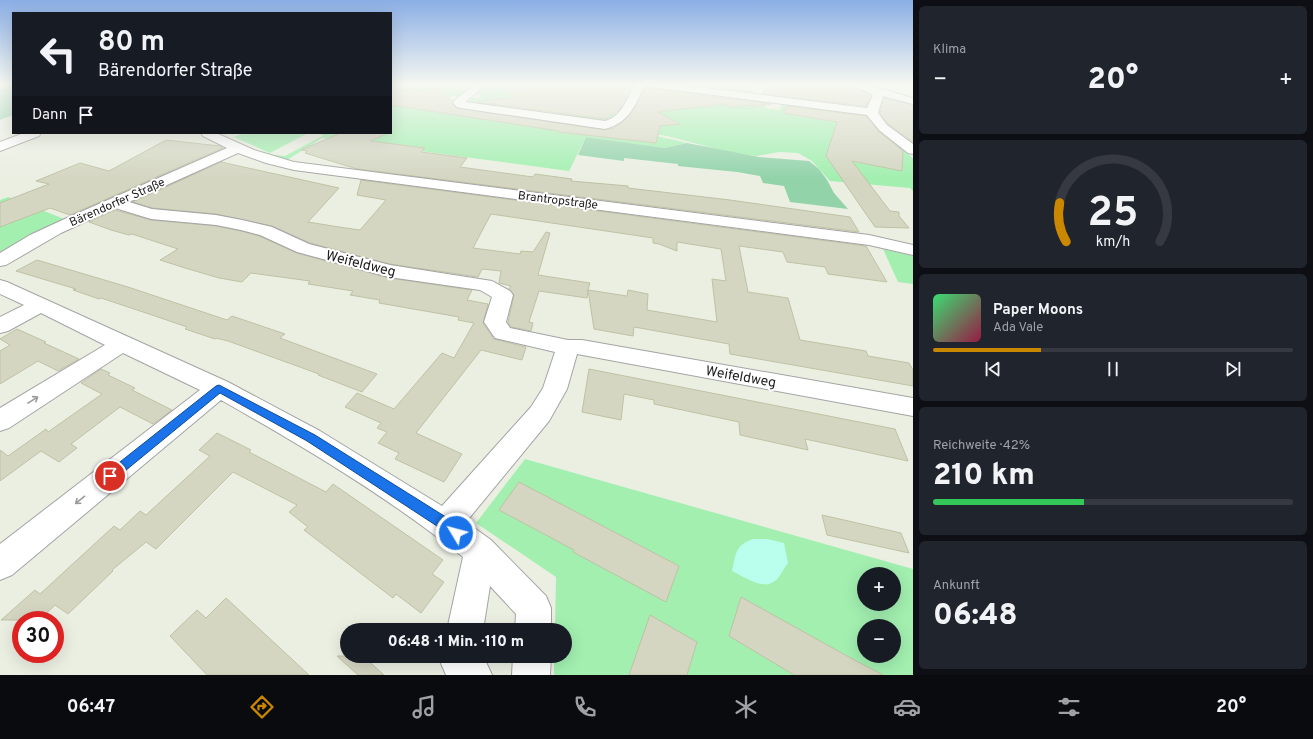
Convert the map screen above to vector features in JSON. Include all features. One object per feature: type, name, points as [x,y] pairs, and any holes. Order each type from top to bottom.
[{"type":"street","points":[[528,116],[605,125],[615,123],[621,116]]},
{"type":"street","points":[[873,116],[877,122],[913,150]]},
{"type":"street","points":[[0,147],[32,134]]},
{"type":"street","name":"Brantropstraße","points":[[209,134],[237,149],[264,159],[294,166],[869,240],[913,250]]},
{"type":"street","name":"Bärendorfer Straße","points":[[0,261],[19,248],[45,234],[220,154],[237,149]]},
{"type":"street","name":"Weifeldweg","points":[[115,203],[151,214],[216,220],[266,231],[304,248],[389,272],[485,285],[503,295],[495,322],[503,333],[568,346],[582,347],[913,407]]},
{"type":"street","points":[[0,286],[40,306],[219,388],[311,438],[445,524],[480,551],[534,608],[533,623]]},
{"type":"street","points":[[0,326],[40,306]]},
{"type":"street","points":[[0,421],[122,344]]},
{"type":"street","points":[[445,524],[540,414],[555,389],[568,346]]},
{"type":"street","points":[[0,564],[219,388]]},
{"type":"street","points":[[466,623],[480,551]]},
{"type":"street","points":[[531,675],[532,663]]},
{"type":"green space","points":[[0,116],[12,116],[0,120]]},
{"type":"green space","points":[[392,116],[521,116],[635,132],[687,143],[665,148],[586,137],[569,171],[322,138],[287,160],[273,156],[285,156],[324,135],[317,134],[392,134]]},
{"type":"green space","points":[[561,116],[613,116],[606,122]]},
{"type":"green space","points":[[628,116],[863,116],[913,158],[913,191],[910,188],[830,181],[812,161],[798,153],[779,152],[757,156],[728,152],[667,136],[617,128]]},
{"type":"green space","points":[[242,134],[306,134],[270,153],[234,137]]},
{"type":"green space","points":[[586,137],[665,148],[687,143],[759,157],[809,161],[819,169],[834,193],[848,209],[790,202],[784,186],[763,183],[760,176],[678,166],[678,164],[624,158],[624,161],[578,155]]},
{"type":"green space","points":[[8,197],[67,220],[0,255],[0,200]]},
{"type":"green space","points":[[883,249],[913,256],[913,284],[898,282]]},
{"type":"green space","points":[[525,459],[913,569],[913,675],[554,675],[554,663],[572,663],[572,623],[555,623],[556,577],[476,523]]},
{"type":"shaded area","points":[[753,539],[767,539],[784,543],[788,563],[777,579],[770,584],[759,584],[753,582],[732,571],[737,551],[747,541]]},
{"type":"building","points":[[459,116],[507,116],[605,130],[614,128],[629,116],[664,116],[680,124],[660,126],[656,143],[559,131]]},
{"type":"building","points":[[578,116],[610,116],[605,119]]},
{"type":"building","points":[[798,116],[866,116],[878,131],[903,151],[902,171],[852,161],[890,211],[899,212],[899,216],[909,228],[875,227],[826,156],[837,122]]},
{"type":"building","points":[[882,116],[913,116],[913,142],[888,124]]},
{"type":"building","points":[[339,134],[386,134],[370,141],[425,148],[421,152],[467,158],[460,167],[533,177],[535,174],[572,179],[571,181],[628,186],[628,188],[730,200],[850,217],[859,232],[357,169],[305,153],[307,151],[301,150]]},
{"type":"building","points":[[166,140],[220,146],[223,148],[70,215],[50,208],[0,227],[0,203],[49,184],[36,181],[80,163],[109,171]]},
{"type":"building","points":[[221,162],[339,188],[308,222],[360,230],[386,200],[357,195],[361,180],[866,246],[887,282],[828,274],[825,267],[787,262],[783,252],[739,246],[748,292],[788,298],[800,340],[866,351],[868,356],[909,363],[913,370],[913,386],[730,354],[729,344],[634,327],[633,336],[594,329],[588,290],[587,298],[539,291],[529,322],[533,323],[531,331],[511,327],[508,322],[514,295],[509,289],[511,286],[499,283],[501,271],[482,269],[478,277],[390,264],[310,243],[272,226],[216,214],[152,208],[133,202]],"holes":[[[491,214],[653,238],[653,243],[677,251],[677,242],[721,249],[726,281],[712,279],[717,322],[647,310],[648,294],[628,290],[627,296],[588,290],[590,283],[538,275],[550,233],[546,232],[533,252],[521,251],[520,254],[473,248]]]},
{"type":"building","points":[[115,210],[151,220],[216,226],[241,231],[259,236],[297,253],[389,278],[472,290],[467,300],[488,304],[483,323],[494,339],[526,347],[522,360],[481,350],[416,433],[462,454],[444,482],[395,459],[399,453],[378,443],[387,432],[377,428],[381,423],[345,407],[357,393],[394,409],[442,353],[454,358],[474,323],[458,320],[459,317],[379,303],[380,300],[350,295],[353,291],[308,284],[310,281],[251,273],[242,282],[219,278],[185,268],[160,260],[178,249],[132,234],[129,235],[111,230],[89,222]]},
{"type":"building","points":[[37,260],[128,287],[227,320],[232,316],[285,334],[280,338],[377,374],[362,392],[318,375],[319,374],[228,341],[215,339],[185,329],[187,327],[73,290],[76,289],[16,271]]},
{"type":"building","points":[[17,329],[79,359],[58,371],[38,361],[0,384],[0,351],[10,345],[0,339]]},
{"type":"building","points":[[101,369],[110,373],[108,375],[135,388],[132,390],[172,410],[153,424],[120,407],[71,444],[77,448],[59,462],[41,451],[0,481],[0,450],[8,456],[46,429],[48,432],[102,394],[81,383]]},
{"type":"building","points":[[589,369],[895,429],[908,461],[805,439],[808,450],[740,435],[739,422],[654,404],[654,400],[624,394],[621,420],[582,412]]},
{"type":"building","points":[[217,433],[251,450],[249,452],[326,492],[333,484],[443,560],[432,574],[444,582],[421,613],[396,594],[393,598],[304,530],[308,527],[289,512],[297,505],[233,472],[156,549],[146,542],[112,570],[113,571],[68,614],[55,605],[49,611],[12,611],[12,620],[1,620],[35,590],[40,594],[114,526],[120,530],[140,511],[146,515],[210,456],[199,450]]},
{"type":"building","points":[[519,482],[679,566],[666,602],[499,510]]},
{"type":"building","points":[[822,515],[901,533],[909,553],[827,535]]},
{"type":"building","points":[[741,597],[857,661],[857,663],[860,663],[883,675],[794,675],[729,636]]},
{"type":"building","points":[[226,598],[309,675],[207,675],[170,636],[197,610],[206,618]]},
{"type":"building","points":[[650,615],[697,642],[687,675],[629,675]]},
{"type":"building","points":[[345,663],[371,663],[384,675],[358,675]]},
{"type":"route","points":[[110,476],[219,388],[311,438],[445,524],[456,533]]}]
